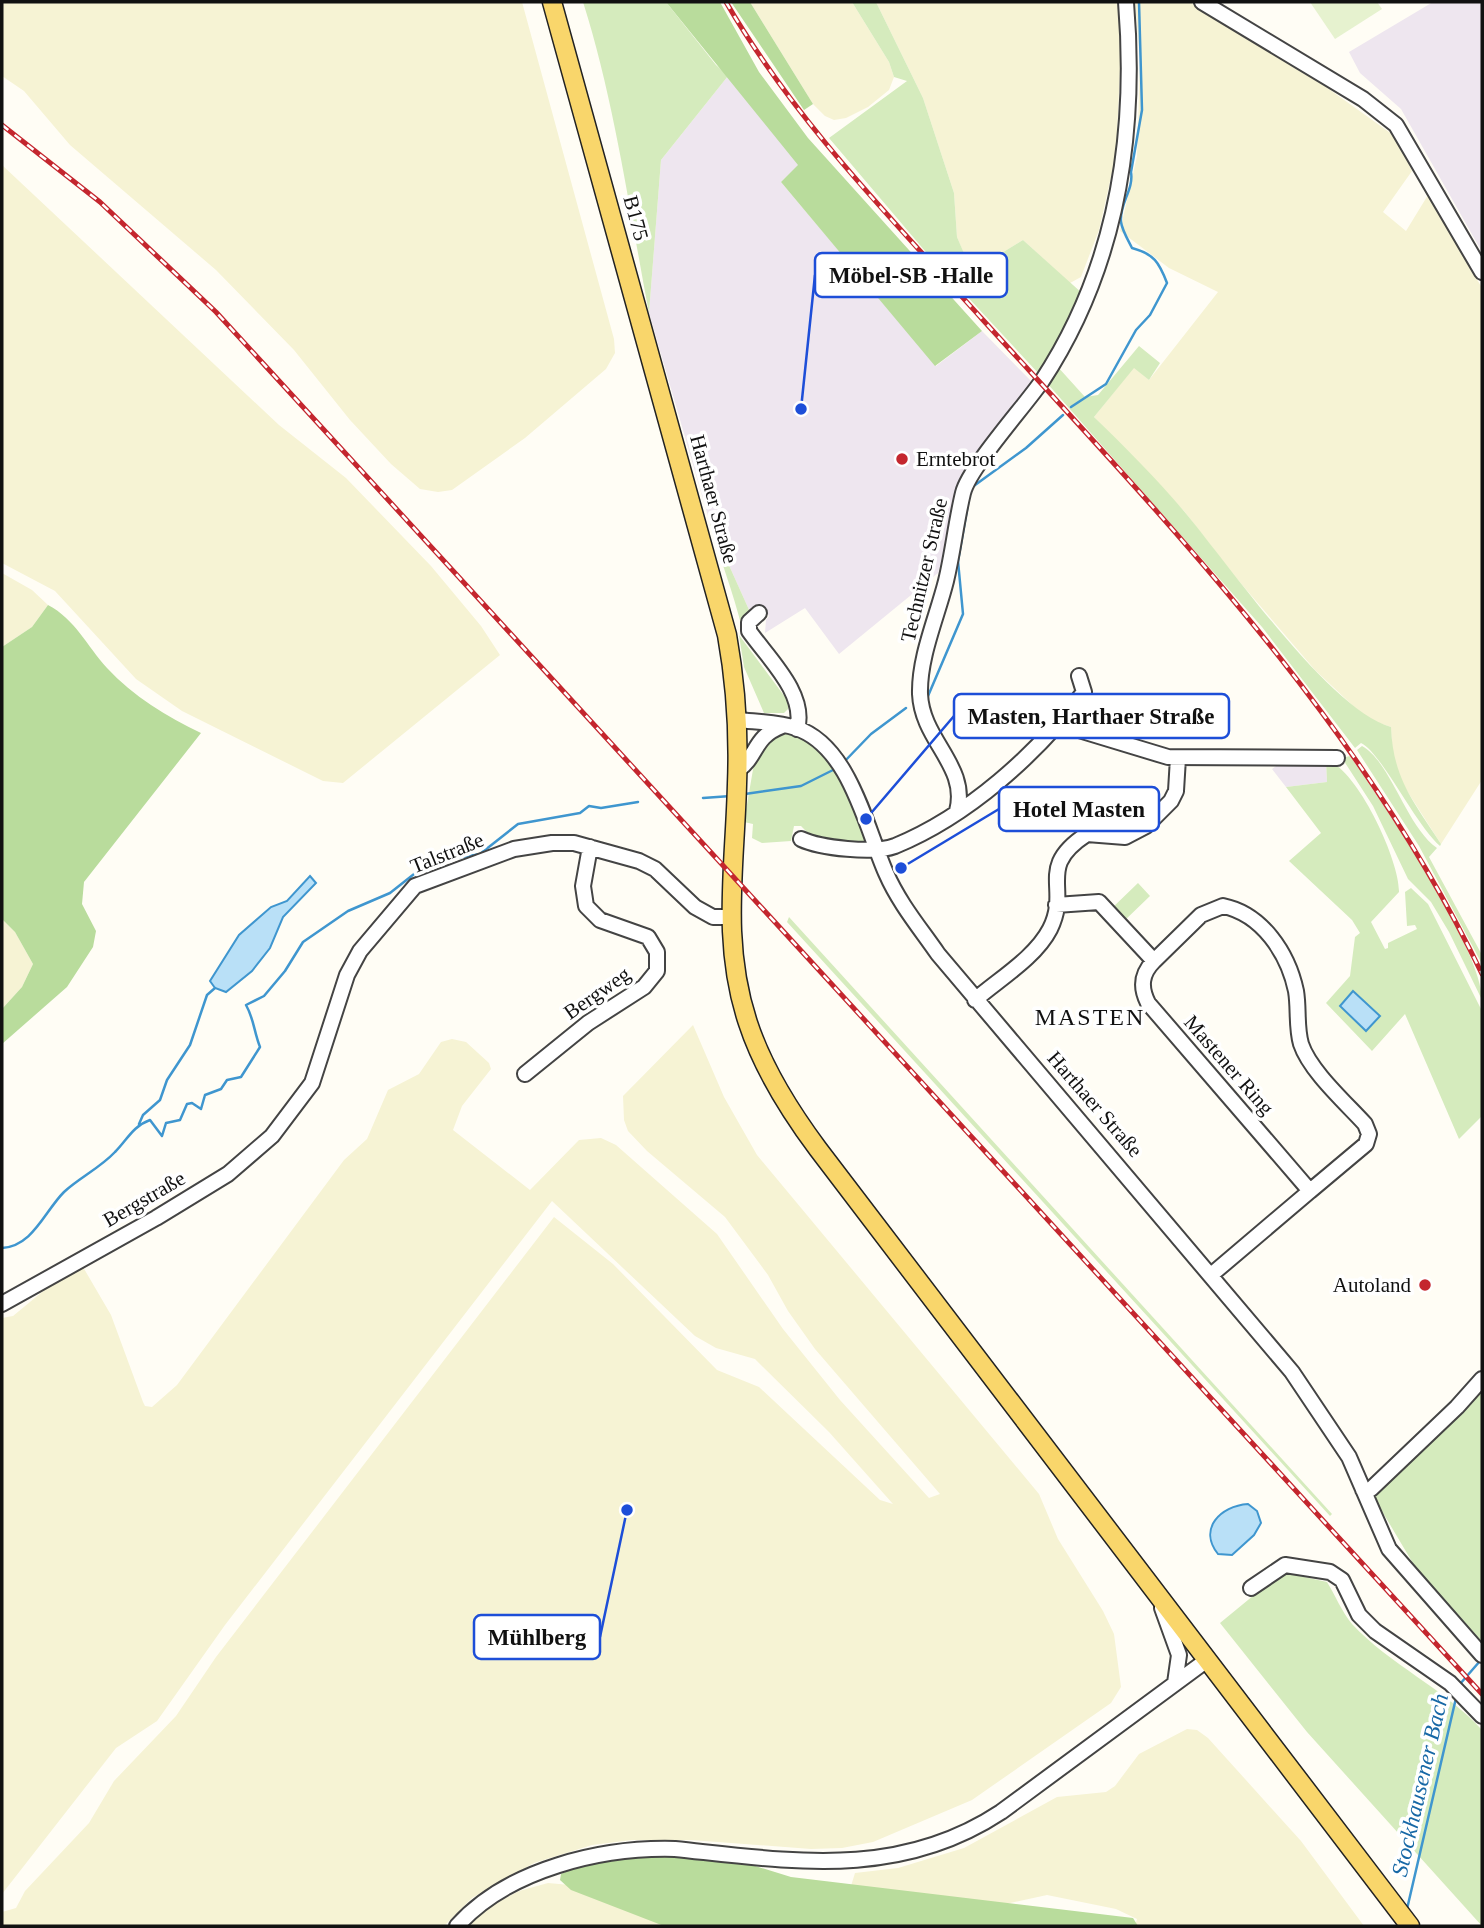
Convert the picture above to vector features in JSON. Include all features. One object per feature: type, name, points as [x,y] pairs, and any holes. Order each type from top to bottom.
[{"type":"main road","name":"B175","points":[[552,2],[633,292]]},
{"type":"main road","name":"Harthaer Straße","points":[[633,292],[721,608],[738,720],[730,917],[735,968],[747,1021],[779,1093],[818,1149],[1409,1926]]},
{"type":"street","name":"Technitzer Straße","points":[[957,811],[961,794],[959,782],[929,729],[920,698],[920,681],[954,548],[964,488],[1055,359],[1082,308],[1107,241],[1124,163],[1130,113],[1126,2]]},
{"type":"street","points":[[1202,2],[1363,99],[1396,125],[1482,272]]},
{"type":"street","points":[[737,786],[762,736],[791,727],[799,707],[793,694],[749,631],[749,622],[759,613]]},
{"type":"street","points":[[801,839],[814,845],[878,849],[893,847],[957,811],[1013,769],[1059,724],[1083,692],[1079,676]]},
{"type":"street","name":"Harthaer Straße","points":[[738,720],[791,727],[818,740],[839,766],[878,849],[885,871],[905,908],[975,1000],[1257,1328],[1326,1420],[1349,1457],[1389,1549],[1480,1653]]},
{"type":"street","points":[[1059,724],[1159,756],[1337,758]]},
{"type":"street","points":[[975,1000],[1040,945],[1054,919],[1057,871],[1064,851],[1087,834],[1125,837],[1146,826],[1171,801],[1176,791],[1178,758]]},
{"type":"street","name":"Talstraße","points":[[291,1111],[312,1083],[347,975],[360,951],[415,886],[432,877],[529,846],[574,843],[647,865],[695,907],[713,917],[730,917]]},
{"type":"street","name":"Bergweg","points":[[525,1074],[588,1023],[644,987],[657,971],[657,952],[648,937],[600,920],[586,906],[583,886],[590,847]]},
{"type":"street","points":[[1056,905],[1099,902],[1154,961]]},
{"type":"street","name":"Mastener Ring","points":[[1211,1275],[1366,1144],[1369,1134],[1365,1124],[1308,1059],[1301,1045],[1294,982],[1275,942],[1250,916],[1223,906],[1201,915],[1154,961],[1142,981],[1143,993],[1148,1003],[1310,1191]]},
{"type":"street","name":"Bergstraße","points":[[2,1304],[228,1174],[272,1136],[291,1111]]},
{"type":"street","points":[[1363,1490],[1371,1489],[1457,1407],[1482,1379]]},
{"type":"street","points":[[1251,1588],[1285,1565],[1330,1572],[1342,1580],[1359,1615],[1375,1631],[1450,1683],[1482,1716]]},
{"type":"street","points":[[1147,1580],[1176,1642],[1180,1666],[1175,1683]]},
{"type":"street","points":[[457,1926],[477,1907],[515,1885],[594,1854],[661,1848],[851,1862],[895,1857],[934,1846],[970,1831],[1001,1812],[1207,1660]]},
{"type":"shaded area","points":[[2,2],[522,2],[614,339],[615,353],[606,369],[525,438],[452,490],[438,492],[420,489],[391,464],[350,420],[294,350],[216,270],[70,145],[24,91],[2,76]]},
{"type":"shaded area","points":[[750,2],[852,2],[889,62],[894,77],[889,90],[868,107],[846,118],[834,120],[825,116],[813,104]]},
{"type":"shaded area","points":[[876,2],[1118,2],[1121,50],[1116,155],[1099,230],[1081,277],[1070,283],[1023,240],[979,267],[969,266],[957,237],[954,193],[923,98]]},
{"type":"shaded area","points":[[1135,2],[1190,2],[1326,87],[1396,137],[1412,171],[1383,212],[1406,231],[1428,195],[1482,288],[1482,780],[1441,844],[1402,783],[1392,755],[1391,727],[1367,719],[1315,670],[1232,573],[1184,511],[1094,417],[1134,367],[1149,380],[1218,292],[1169,268],[1120,231],[1137,156],[1140,61]]},
{"type":"shaded area","points":[[1433,2],[1482,2],[1482,252],[1401,109],[1360,73],[1349,52]]},
{"type":"shaded area","points":[[728,76],[799,165],[781,182],[936,366],[982,331],[1033,383],[955,513],[938,573],[839,654],[805,608],[765,633],[769,616],[760,605],[750,612],[710,523],[649,313],[661,160]]},
{"type":"shaded area","points":[[2,165],[279,425],[346,478],[431,566],[481,626],[500,655],[343,783],[323,781],[182,711],[136,679],[55,591],[2,563]]},
{"type":"shaded area","points":[[2,573],[32,590],[48,605],[32,627],[2,647]]},
{"type":"shaded area","points":[[1326,760],[1327,782],[1286,787],[1272,769],[1283,761]]},
{"type":"shaded area","points":[[2,919],[15,932],[33,964],[22,987],[2,1009]]},
{"type":"shaded area","points":[[693,1025],[724,1097],[757,1155],[1039,1494],[1058,1539],[1103,1611],[1114,1634],[1121,1687],[1111,1703],[972,1800],[873,1842],[842,1848],[811,1849],[691,1840],[632,1840],[592,1845],[534,1863],[472,1898],[444,1926],[2,1926],[2,1912],[16,1908],[25,1891],[89,1823],[114,1781],[176,1716],[216,1657],[554,1217],[613,1264],[717,1370],[759,1387],[880,1500],[893,1504],[829,1432],[755,1359],[716,1348],[695,1336],[552,1201],[225,1625],[157,1721],[116,1748],[2,1894],[2,1318],[13,1316],[59,1278],[83,1267],[111,1315],[143,1402],[145,1406],[152,1407],[177,1385],[344,1160],[367,1139],[388,1090],[419,1074],[441,1042],[452,1039],[466,1042],[489,1063],[491,1069],[462,1106],[453,1130],[530,1190],[579,1140],[601,1138],[616,1145],[717,1234],[783,1329],[840,1400],[929,1498],[940,1494],[815,1349],[788,1311],[768,1275],[725,1217],[647,1151],[628,1131],[624,1120],[623,1096]]},
{"type":"shaded area","points":[[1187,1729],[1197,1730],[1208,1738],[1301,1841],[1364,1926],[1135,1926],[1137,1919],[1116,1909],[1047,1895],[1001,1905],[851,1886],[855,1873],[898,1868],[964,1848],[1057,1797],[1106,1792],[1115,1786],[1139,1754]]},
{"type":"shaded area","points":[[548,1883],[570,1885],[670,1926],[465,1926],[489,1907],[519,1891]]},
{"type":"green space","points":[[583,2],[666,2],[716,65],[728,76],[661,160],[649,313],[613,117]]},
{"type":"green space","points":[[666,2],[720,2],[759,72],[808,138],[982,331],[935,366],[781,182],[798,165]]},
{"type":"green space","points":[[731,2],[750,2],[813,104],[804,110]]},
{"type":"green space","points":[[852,2],[876,2],[923,98],[954,193],[957,237],[969,265],[979,267],[1023,240],[1083,294],[1039,374],[925,251],[829,138],[907,81],[894,77],[889,62]]},
{"type":"green space","points":[[1310,2],[1377,2],[1382,9],[1335,39]]},
{"type":"green space","points":[[1139,346],[1160,363],[1149,380],[1134,368],[1094,417],[1172,498],[1310,665],[1339,694],[1366,715],[1391,727],[1401,776],[1440,846],[1430,836],[1369,749],[1361,743],[1355,748],[1262,627],[1046,382],[1057,366],[1085,397],[1098,395]]},
{"type":"green space","points":[[710,523],[750,612],[743,618],[742,628],[735,601]]},
{"type":"green space","points":[[48,605],[73,625],[107,668],[128,688],[163,713],[201,733],[84,882],[82,904],[96,931],[93,947],[67,987],[2,1044],[2,1009],[22,987],[33,964],[15,932],[2,919],[2,647],[32,627]]},
{"type":"green space","points":[[739,635],[788,701],[788,709],[784,713],[764,713],[744,667]]},
{"type":"green space","points":[[791,732],[807,740],[831,764],[848,795],[868,845],[816,841],[801,826],[794,826],[791,841],[762,843],[752,838],[753,824],[744,822],[756,752],[771,738]]},
{"type":"green space","points":[[1362,746],[1382,766],[1416,825],[1437,848],[1429,857],[1482,955],[1482,964],[1419,846],[1357,750]]},
{"type":"green space","points":[[1350,756],[1449,913],[1478,977],[1482,1000],[1449,932],[1431,902],[1408,879],[1373,806],[1342,758]]},
{"type":"green space","points":[[1326,760],[1351,780],[1363,797],[1385,839],[1392,859],[1399,892],[1371,922],[1385,949],[1388,948],[1388,943],[1417,929],[1415,925],[1407,926],[1405,892],[1411,888],[1428,904],[1482,1011],[1482,1116],[1459,1139],[1405,1014],[1372,1051],[1326,1003],[1350,976],[1355,937],[1360,933],[1352,920],[1289,861],[1321,833],[1286,787],[1327,782]]},
{"type":"green space","points":[[1138,883],[1150,896],[1122,923],[1110,910]]},
{"type":"green space","points":[[789,917],[1332,1514],[1330,1516],[787,922]]},
{"type":"green space","points":[[1482,1383],[1482,1642],[1417,1570],[1373,1496]]},
{"type":"green space","points":[[1282,1572],[1327,1582],[1348,1619],[1367,1639],[1451,1701],[1482,1730],[1482,1926],[1307,1732],[1220,1623]]},
{"type":"green space","points":[[665,1855],[752,1865],[791,1877],[1133,1918],[1138,1926],[664,1926],[571,1890],[560,1880],[561,1874],[586,1865]]},
{"type":"water","points":[[310,876],[316,883],[283,917],[270,948],[252,971],[226,992],[215,988],[210,981],[239,935],[271,907],[287,901]]},
{"type":"water","points":[[1353,991],[1380,1016],[1366,1031],[1340,1006]]},
{"type":"water","points":[[1248,1504],[1257,1511],[1261,1523],[1254,1535],[1232,1555],[1218,1554],[1210,1536],[1215,1520],[1229,1509]]},
{"type":"waterway","points":[[1071,407],[1106,384],[1136,330],[1150,315],[1167,283],[1155,260],[1132,248],[1121,222],[1142,110],[1139,2]]},
{"type":"waterway","points":[[971,488],[1026,448],[1063,415]]},
{"type":"waterway","points":[[928,696],[963,614],[958,561],[968,504]]},
{"type":"waterway","points":[[843,763],[871,734],[906,708]]},
{"type":"waterway","points":[[745,794],[801,786],[835,769]]},
{"type":"waterway","points":[[703,798],[731,796]]},
{"type":"waterway","points":[[2,1248],[13,1246],[30,1235],[64,1192],[109,1158],[139,1126],[150,1120],[162,1136],[166,1123],[180,1120],[187,1104],[192,1103],[201,1109],[205,1095],[221,1089],[227,1080],[241,1077],[260,1047],[246,1005],[264,996],[285,971],[303,942],[348,911],[390,893],[428,863],[480,854],[518,824],[580,813],[589,806],[601,808],[638,802]]},
{"type":"waterway","points":[[139,1124],[143,1115],[160,1100],[167,1080],[190,1045],[207,995],[215,988]]},
{"type":"waterway","name":"Stockhausener Bach","points":[[1460,1684],[1480,1661]]},
{"type":"waterway","name":"Stockhausener Bach","points":[[1407,1909],[1456,1698]]},
{"type":"railway","points":[[726,2],[782,88],[846,167],[1191,550],[1257,629],[1320,710],[1379,794],[1434,882],[1482,974]]},
{"type":"railway","points":[[2,125],[100,202],[216,312],[1482,1694]]},
{"type":"place","name":"Möbel-SB -Halle","points":[[801,409]]},
{"type":"place","name":"Erntebrot","points":[[902,459]]},
{"type":"place","name":"Masten, Harthaer Straße","points":[[866,819]]},
{"type":"place","name":"Hotel Masten","points":[[901,868]]},
{"type":"place","name":"Autoland","points":[[1425,1285]]},
{"type":"place","name":"Mühlberg","points":[[627,1510]]},
{"type":"district","name":"MASTEN","points":[[1090,1017]]}]
